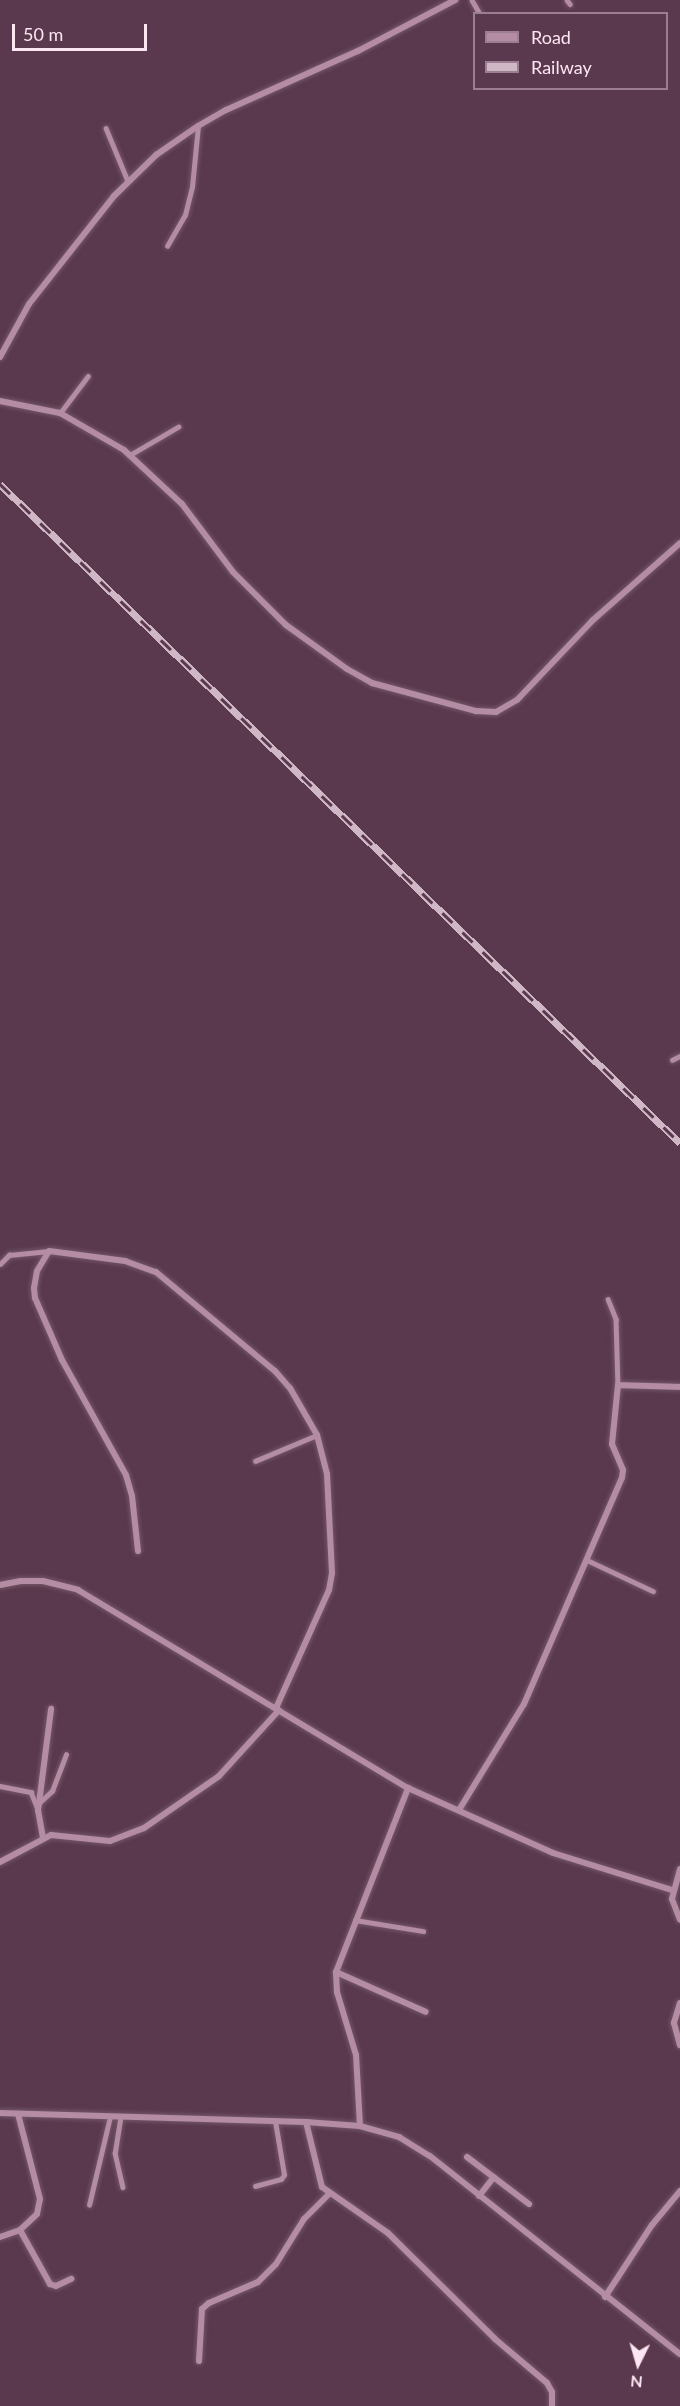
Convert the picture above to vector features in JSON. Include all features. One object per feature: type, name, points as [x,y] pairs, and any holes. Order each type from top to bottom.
[{"type":"street","points":[[0,357],[29,304],[128,182],[156,155],[226,110],[358,51],[455,0]]},
{"type":"street","points":[[0,401],[60,413],[130,455],[182,504],[233,572],[293,631],[361,678],[476,711],[496,712],[517,700],[593,620],[680,543]]},
{"type":"street","points":[[0,1862],[43,1838],[62,1835],[110,1841],[144,1828],[219,1776],[278,1709],[328,1590],[332,1573],[327,1474],[317,1435],[290,1389],[275,1371],[156,1272],[124,1261],[49,1251],[37,1271],[35,1298],[59,1354],[126,1475],[132,1496],[138,1551]]},
{"type":"street","points":[[459,1810],[524,1704],[622,1478],[622,1470],[612,1444],[618,1385],[680,1387]]},
{"type":"street","points":[[0,1585],[21,1581],[44,1581],[78,1590],[408,1788],[553,1853],[672,1890]]},
{"type":"street","points":[[43,1838],[39,1803],[51,1710]]},
{"type":"street","points":[[360,2126],[357,2055],[337,1992],[336,1972],[408,1788]]},
{"type":"street","points":[[680,1869],[672,1890],[673,1908],[680,1920]]},
{"type":"street","points":[[336,1972],[426,2012]]},
{"type":"street","points":[[680,2003],[674,2023],[680,2045]]},
{"type":"street","points":[[0,2113],[306,2122],[360,2126],[399,2137],[416,2146],[680,2354]]},
{"type":"street","points":[[0,2237],[20,2230],[37,2214],[40,2199],[18,2114]]},
{"type":"street","points":[[306,2122],[319,2180],[329,2194],[388,2233],[495,2339],[547,2383],[552,2392],[552,2406]]},
{"type":"street","points":[[467,2157],[529,2204]]},
{"type":"street","points":[[480,2196],[494,2177]]},
{"type":"street","points":[[605,2297],[652,2225],[680,2191]]},
{"type":"street","points":[[199,2361],[202,2309],[209,2303],[258,2282],[276,2264],[304,2219],[329,2194]]},
{"type":"street","points":[[20,2230],[50,2284],[56,2286],[71,2279]]},
{"type":"lane","points":[[167,246],[185,215],[192,187],[198,126]]},
{"type":"lane","points":[[106,128],[128,182]]},
{"type":"lane","points":[[60,413],[88,376]]},
{"type":"lane","points":[[130,455],[178,427]]},
{"type":"lane","points":[[672,1060],[680,1056]]},
{"type":"lane","points":[[0,1264],[9,1255],[49,1251]]},
{"type":"lane","points":[[608,1299],[616,1318],[618,1385]]},
{"type":"lane","points":[[255,1461],[317,1435]]},
{"type":"lane","points":[[587,1560],[652,1591]]},
{"type":"lane","points":[[39,1803],[52,1791],[66,1755]]},
{"type":"lane","points":[[0,1786],[31,1792],[39,1811]]},
{"type":"lane","points":[[355,1920],[423,1931]]},
{"type":"lane","points":[[89,2205],[110,2116]]},
{"type":"lane","points":[[122,2117],[115,2153],[123,2187]]},
{"type":"lane","points":[[255,2186],[281,2179],[284,2175],[275,2121]]},
{"type":"railway","points":[[0,484],[680,1143]]}]
